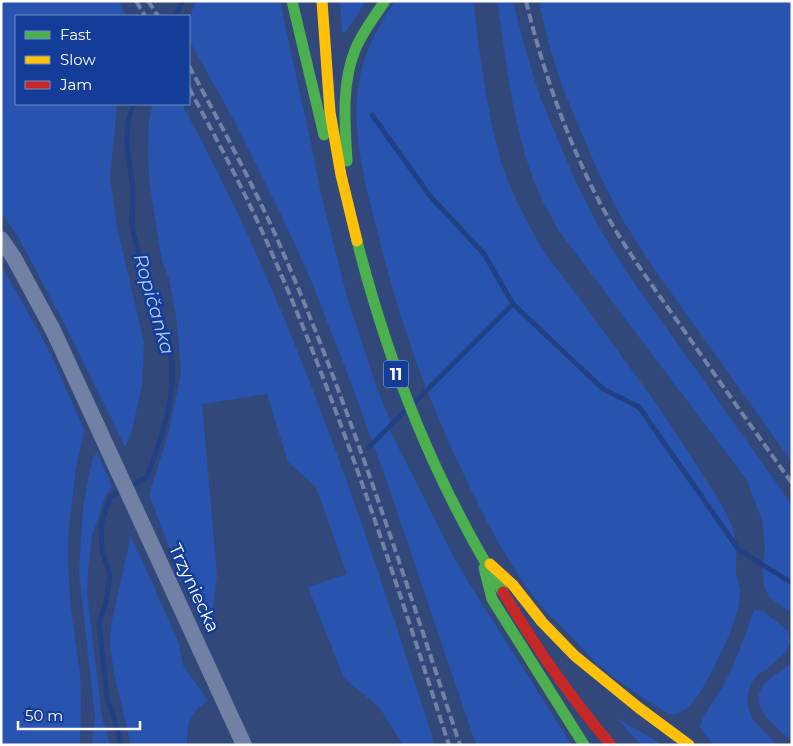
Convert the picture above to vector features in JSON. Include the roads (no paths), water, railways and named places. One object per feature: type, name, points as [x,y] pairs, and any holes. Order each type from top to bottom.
[{"type":"main road","points":[[292,1],[322,128],[352,224]]},
{"type":"main road","name":"11","points":[[322,1],[332,126],[352,224],[373,300],[403,390],[432,463],[481,557],[537,649],[594,726],[611,745]]},
{"type":"main road","points":[[352,224],[345,131],[345,99],[348,78],[354,52],[367,27],[385,1]]},
{"type":"main road","points":[[481,557],[492,599],[584,745]]},
{"type":"main road","points":[[481,557],[513,585],[542,622],[575,656],[639,708],[690,745]]},
{"type":"street","name":"Trzyniecka","points":[[1,239],[14,258],[53,330],[244,745]]},
{"type":"waterway","name":"Ropičanka","points":[[176,15],[182,1]]},
{"type":"waterway","name":"Ropičanka","points":[[121,745],[107,698],[99,623],[106,602],[110,575],[102,551],[101,525],[110,497],[147,477],[158,448],[170,402],[172,386],[169,343],[136,244],[132,224],[133,187],[127,132],[130,113],[134,105]]},
{"type":"waterway","points":[[372,115],[430,196],[484,254],[513,304],[603,389],[639,407],[739,550],[792,583]]},
{"type":"waterway","points":[[416,401],[513,304]]},
{"type":"waterway","points":[[369,447],[404,412]]},
{"type":"railway","points":[[136,1],[144,15]]},
{"type":"railway","points":[[148,1],[157,15]]},
{"type":"railway","points":[[526,1],[538,47],[560,114],[578,158],[598,199],[620,238],[645,275],[792,483]]},
{"type":"railway","points":[[190,68],[255,191],[302,297],[351,423],[460,745]]},
{"type":"railway","points":[[190,90],[257,221],[318,364],[386,553],[449,745]]}]
